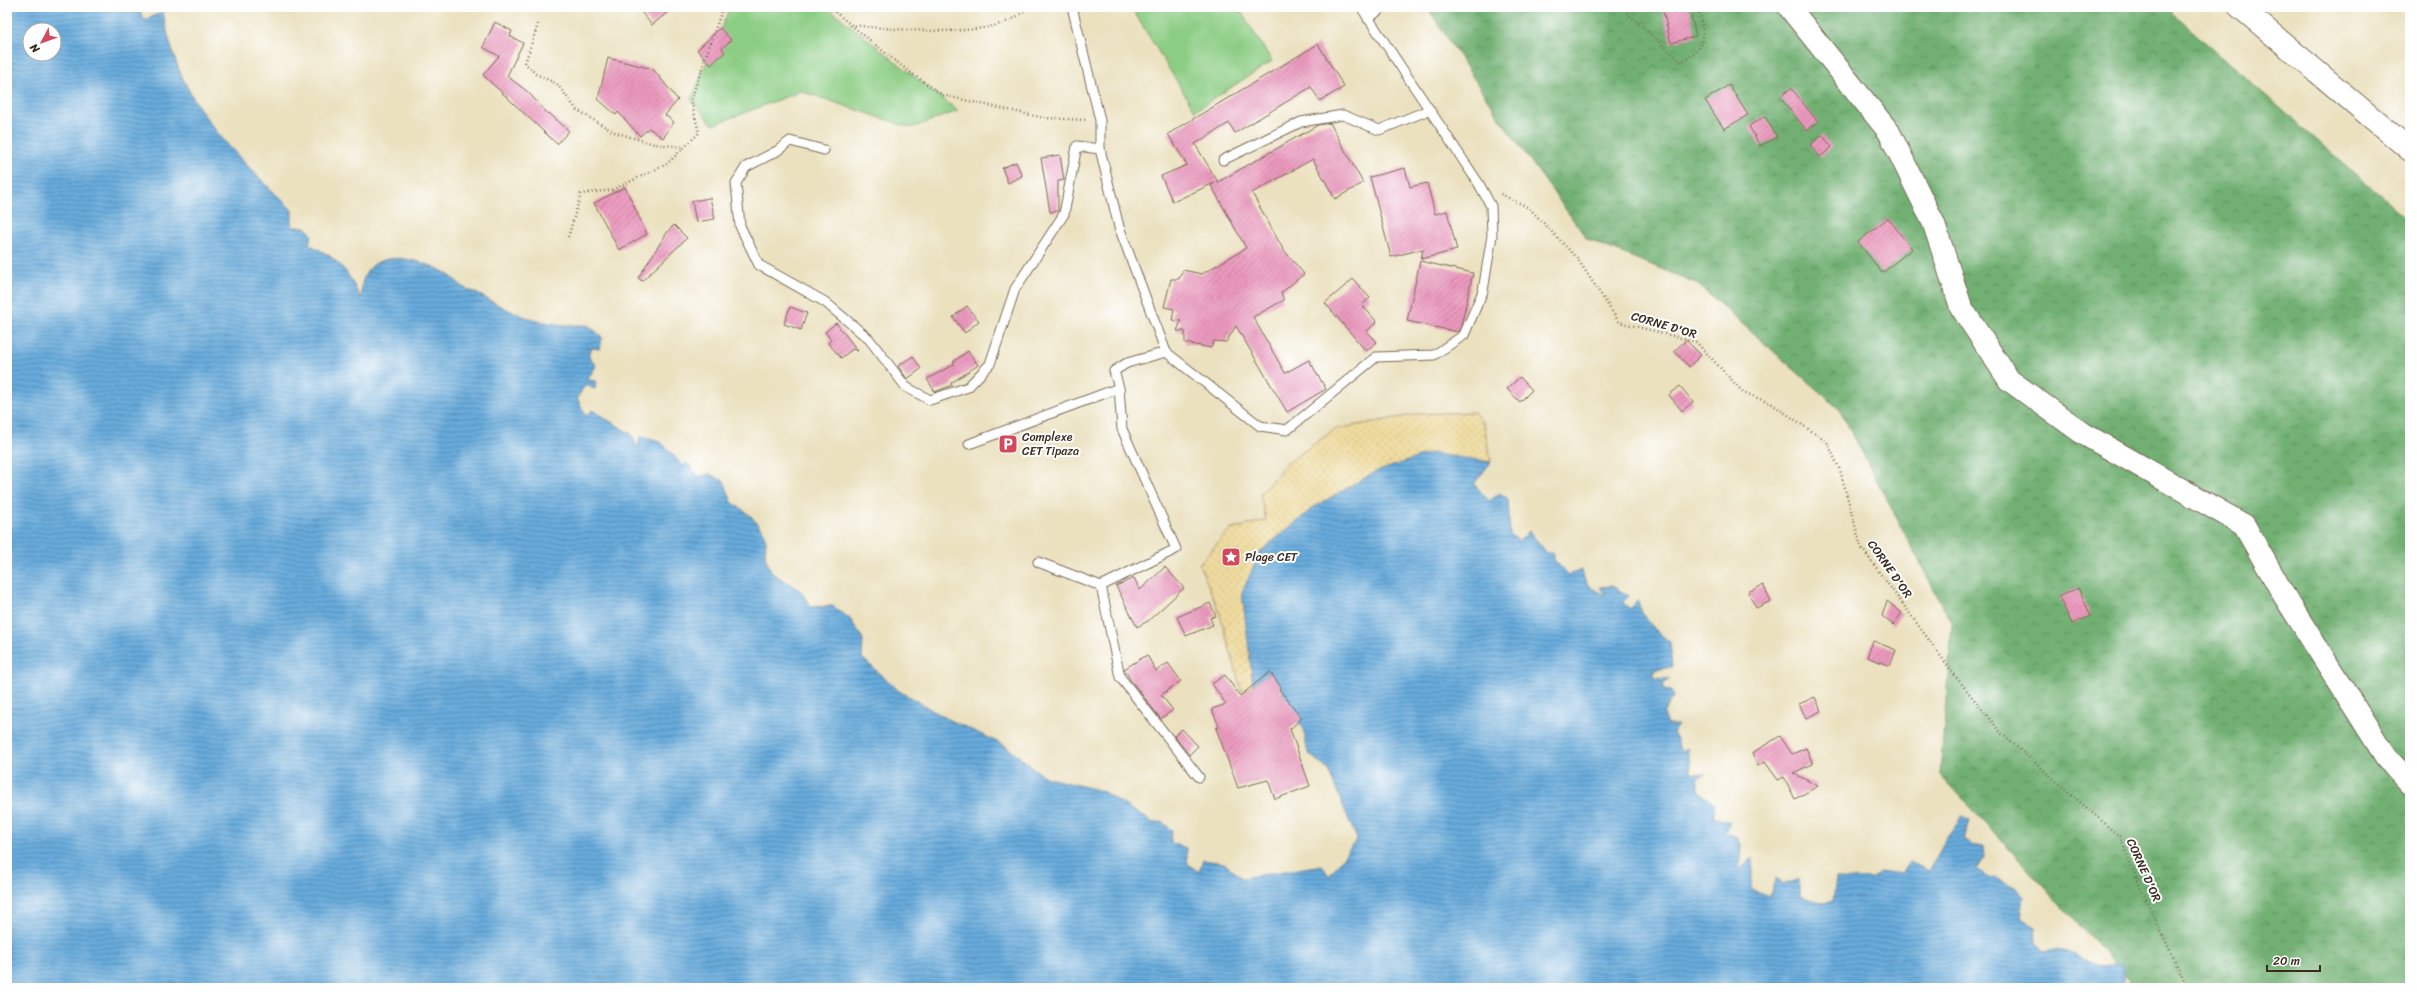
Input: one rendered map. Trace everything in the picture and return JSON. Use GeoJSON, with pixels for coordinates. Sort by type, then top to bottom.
{"type":"FeatureCollection","features":[{"type":"Feature","properties":{"kind":"street"},"geometry":{"type":"LineString","coordinates":[[1789,7],[1889,132],[1934,224],[1961,307],[2009,380],[2084,434],[2244,525],[2285,596],[2386,757],[2410,783]]}},
{"type":"Feature","properties":{"kind":"street"},"geometry":{"type":"LineString","coordinates":[[2240,7],[2410,150]]}},
{"type":"Feature","properties":{"kind":"lane"},"geometry":{"type":"LineString","coordinates":[[1072,7],[1100,120],[1100,149],[1119,227],[1166,352],[1260,426],[1287,430],[1376,357],[1434,355],[1464,335],[1483,291],[1492,235],[1491,206],[1479,184],[1360,7]]}},
{"type":"Feature","properties":{"kind":"lane"},"geometry":{"type":"LineString","coordinates":[[1368,19],[1383,7]]}},
{"type":"Feature","properties":{"kind":"lane"},"geometry":{"type":"LineString","coordinates":[[1223,160],[1301,122],[1343,115],[1379,130],[1429,110]]}},
{"type":"Feature","properties":{"kind":"lane"},"geometry":{"type":"LineString","coordinates":[[824,150],[790,141],[777,151],[746,167],[736,183],[740,226],[759,265],[825,302],[869,339],[906,386],[930,400],[968,387],[990,364],[1015,289],[1064,214],[1077,146],[1100,149]]}},
{"type":"Feature","properties":{"kind":"lane"},"geometry":{"type":"LineString","coordinates":[[1038,562],[1101,586],[1176,549],[1122,429],[1120,388],[1114,371],[1127,364],[1166,352]]}},
{"type":"Feature","properties":{"kind":"lane"},"geometry":{"type":"LineString","coordinates":[[969,444],[1120,388]]}},
{"type":"Feature","properties":{"kind":"lane"},"geometry":{"type":"LineString","coordinates":[[1101,586],[1120,677],[1199,777]]}},
{"type":"Feature","properties":{"kind":"path"},"geometry":{"type":"LineString","coordinates":[[568,237],[581,194],[612,190],[667,164],[699,133],[691,100],[722,7]]}},
{"type":"Feature","properties":{"kind":"path"},"geometry":{"type":"LineString","coordinates":[[829,7],[899,64],[942,95],[1044,118],[1100,120]]}},
{"type":"Feature","properties":{"kind":"path"},"geometry":{"type":"LineString","coordinates":[[851,25],[909,30],[976,29],[1009,21],[1031,7]]}},
{"type":"Feature","properties":{"kind":"path"},"geometry":{"type":"LineString","coordinates":[[1621,7],[1681,62],[1697,53],[1705,36],[1698,7]]}},
{"type":"Feature","properties":{"kind":"path"},"geometry":{"type":"LineString","coordinates":[[538,24],[525,63],[536,74],[557,84],[577,110],[614,132],[654,144],[685,147]]}},
{"type":"Feature","properties":{"kind":"path","name":"CORNE D'OR"},"geometry":{"type":"LineString","coordinates":[[1479,184],[1529,208],[1577,258],[1619,322],[1696,342],[1743,392],[1772,404],[1827,442],[1840,470],[1861,547],[1956,677],[2002,734],[2120,837],[2140,887],[2188,988]]}},
{"type":"Feature","properties":{"kind":"green space"},"geometry":{"type":"Polygon","coordinates":[[[730,7],[827,7],[958,111],[911,128],[801,91],[713,125],[691,100],[730,7]]]}},
{"type":"Feature","properties":{"kind":"green space"},"geometry":{"type":"Polygon","coordinates":[[[1131,7],[1238,7],[1272,61],[1195,111],[1131,7]]]}},
{"type":"Feature","properties":{"kind":"green space"},"geometry":{"type":"Polygon","coordinates":[[[1427,7],[2165,7],[2410,222],[2410,988],[2135,988],[2131,981],[1940,774],[1952,624],[1840,410],[1696,283],[1587,239],[1503,123],[1427,7]]]}},
{"type":"Feature","properties":{"kind":"sand"},"geometry":{"type":"Polygon","coordinates":[[[1474,412],[1484,424],[1491,462],[1464,459],[1251,667],[1253,685],[1242,692],[1219,611],[1199,564],[1229,530],[1266,520],[1260,494],[1286,464],[1335,429],[1418,414],[1474,412]]]}},
{"type":"Feature","properties":{"kind":"water"},"geometry":{"type":"Polygon","coordinates":[[[7,7],[138,7],[144,20],[163,12],[175,60],[197,105],[235,153],[292,210],[292,227],[306,227],[312,235],[309,244],[328,255],[341,266],[351,280],[361,299],[362,284],[367,272],[375,264],[385,260],[397,258],[434,267],[452,277],[469,291],[528,318],[555,324],[588,325],[602,337],[600,349],[592,348],[588,355],[596,366],[587,380],[596,381],[595,389],[585,385],[577,398],[586,416],[592,410],[631,434],[638,449],[640,437],[654,439],[660,442],[682,466],[687,463],[699,477],[709,474],[724,481],[732,502],[751,516],[762,530],[766,540],[765,557],[772,573],[800,590],[811,607],[833,606],[850,619],[863,639],[862,658],[899,691],[946,718],[1004,745],[1045,777],[1102,791],[1153,823],[1163,822],[1172,831],[1171,843],[1186,848],[1188,864],[1199,872],[1203,860],[1224,863],[1242,878],[1322,865],[1329,876],[1357,839],[1328,770],[1308,753],[1303,727],[1284,705],[1283,691],[1268,674],[1253,685],[1242,592],[1261,551],[1314,507],[1373,473],[1430,453],[1491,462],[1474,484],[1489,501],[1500,493],[1508,499],[1510,534],[1519,541],[1529,531],[1547,553],[1554,553],[1554,560],[1569,575],[1582,569],[1584,579],[1589,586],[1605,595],[1600,587],[1612,586],[1629,596],[1623,602],[1630,609],[1637,600],[1650,623],[1670,642],[1672,667],[1654,670],[1654,678],[1670,679],[1663,683],[1665,691],[1671,690],[1673,697],[1663,714],[1667,725],[1678,725],[1673,732],[1681,752],[1687,748],[1691,772],[1705,774],[1697,778],[1700,792],[1715,804],[1713,817],[1730,822],[1724,833],[1735,836],[1741,845],[1739,870],[1753,858],[1751,889],[1770,896],[1776,877],[1783,885],[1799,879],[1799,896],[1821,902],[1833,901],[1836,878],[1871,879],[1880,871],[1902,874],[1910,862],[1929,871],[1948,836],[1962,817],[1970,821],[1964,840],[1974,846],[1983,846],[1984,858],[1977,870],[1989,879],[1996,878],[2017,888],[2024,898],[2021,919],[2035,927],[2036,942],[2043,952],[2060,950],[2066,951],[2096,965],[2119,966],[2124,968],[2124,983],[2131,981],[2136,988],[7,988],[7,7]]]}},
{"type":"Feature","properties":{"kind":"building"},"geometry":{"type":"Polygon","coordinates":[[[637,7],[674,7],[652,25],[637,7]]]}},
{"type":"Feature","properties":{"kind":"building"},"geometry":{"type":"Polygon","coordinates":[[[1662,7],[1689,7],[1696,36],[1671,43],[1662,7]]]}},
{"type":"Feature","properties":{"kind":"building"},"geometry":{"type":"Polygon","coordinates":[[[495,22],[512,31],[510,36],[523,43],[507,76],[528,92],[548,114],[549,113],[569,131],[557,144],[483,75],[499,56],[483,47],[495,22]]]}},
{"type":"Feature","properties":{"kind":"building"},"geometry":{"type":"Polygon","coordinates":[[[720,28],[731,40],[722,49],[725,52],[711,65],[697,50],[720,28]]]}},
{"type":"Feature","properties":{"kind":"building"},"geometry":{"type":"Polygon","coordinates":[[[1318,44],[1344,87],[1320,101],[1311,87],[1235,133],[1229,123],[1195,144],[1218,182],[1318,125],[1330,123],[1363,183],[1335,199],[1313,159],[1252,193],[1283,249],[1304,274],[1281,293],[1284,300],[1253,317],[1285,373],[1309,360],[1326,389],[1287,412],[1236,326],[1226,342],[1214,341],[1211,348],[1185,343],[1185,331],[1177,331],[1181,321],[1172,320],[1174,309],[1164,307],[1171,279],[1179,279],[1183,270],[1202,274],[1246,248],[1211,185],[1216,182],[1173,202],[1161,176],[1187,165],[1168,134],[1318,44]]]}},
{"type":"Feature","properties":{"kind":"building"},"geometry":{"type":"Polygon","coordinates":[[[608,58],[653,69],[678,100],[665,115],[674,122],[663,138],[649,128],[640,136],[618,112],[616,115],[598,99],[608,58]]]}},
{"type":"Feature","properties":{"kind":"building"},"geometry":{"type":"Polygon","coordinates":[[[1729,85],[1748,115],[1724,129],[1705,100],[1729,85]]]}},
{"type":"Feature","properties":{"kind":"building"},"geometry":{"type":"Polygon","coordinates":[[[1791,88],[1818,122],[1807,131],[1780,97],[1791,88]]]}},
{"type":"Feature","properties":{"kind":"building"},"geometry":{"type":"Polygon","coordinates":[[[1765,116],[1777,137],[1760,146],[1749,126],[1765,116]]]}},
{"type":"Feature","properties":{"kind":"building"},"geometry":{"type":"Polygon","coordinates":[[[1822,135],[1832,147],[1820,157],[1810,145],[1822,135]]]}},
{"type":"Feature","properties":{"kind":"building"},"geometry":{"type":"Polygon","coordinates":[[[1060,155],[1064,180],[1058,181],[1058,211],[1050,212],[1041,158],[1060,155]]]}},
{"type":"Feature","properties":{"kind":"building"},"geometry":{"type":"Polygon","coordinates":[[[1016,162],[1022,176],[1008,183],[1002,168],[1016,162]]]}},
{"type":"Feature","properties":{"kind":"building"},"geometry":{"type":"Polygon","coordinates":[[[1405,168],[1410,187],[1427,183],[1435,214],[1447,211],[1457,250],[1421,259],[1423,249],[1391,257],[1370,177],[1405,168]]]}},
{"type":"Feature","properties":{"kind":"building"},"geometry":{"type":"Polygon","coordinates":[[[625,187],[647,234],[619,250],[594,203],[625,187]]]}},
{"type":"Feature","properties":{"kind":"building"},"geometry":{"type":"Polygon","coordinates":[[[710,198],[715,219],[696,222],[692,201],[710,198]]]}},
{"type":"Feature","properties":{"kind":"building"},"geometry":{"type":"Polygon","coordinates":[[[1888,218],[1912,249],[1882,273],[1858,242],[1888,218]]]}},
{"type":"Feature","properties":{"kind":"building"},"geometry":{"type":"Polygon","coordinates":[[[674,225],[687,238],[642,281],[638,278],[668,231],[674,225]]]}},
{"type":"Feature","properties":{"kind":"building"},"geometry":{"type":"Polygon","coordinates":[[[1420,261],[1473,273],[1461,326],[1458,332],[1407,321],[1420,261]]]}},
{"type":"Feature","properties":{"kind":"building"},"geometry":{"type":"Polygon","coordinates":[[[1353,279],[1370,298],[1362,305],[1377,322],[1367,331],[1377,342],[1366,351],[1325,303],[1353,279]]]}},
{"type":"Feature","properties":{"kind":"building"},"geometry":{"type":"Polygon","coordinates":[[[967,306],[979,321],[965,333],[953,317],[967,306]]]}},
{"type":"Feature","properties":{"kind":"building"},"geometry":{"type":"Polygon","coordinates":[[[790,307],[807,313],[801,330],[784,324],[790,307]]]}},
{"type":"Feature","properties":{"kind":"building"},"geometry":{"type":"Polygon","coordinates":[[[836,323],[858,351],[853,349],[841,358],[828,343],[831,340],[825,332],[836,323]]]}},
{"type":"Feature","properties":{"kind":"building"},"geometry":{"type":"Polygon","coordinates":[[[1686,340],[1701,355],[1689,367],[1674,351],[1686,340]]]}},
{"type":"Feature","properties":{"kind":"building"},"geometry":{"type":"Polygon","coordinates":[[[968,351],[978,365],[951,383],[952,385],[935,392],[927,379],[955,364],[953,362],[968,351]]]}},
{"type":"Feature","properties":{"kind":"building"},"geometry":{"type":"Polygon","coordinates":[[[913,356],[921,369],[907,379],[898,366],[913,356]]]}},
{"type":"Feature","properties":{"kind":"building"},"geometry":{"type":"Polygon","coordinates":[[[1520,377],[1532,390],[1520,402],[1507,389],[1520,377]]]}},
{"type":"Feature","properties":{"kind":"building"},"geometry":{"type":"Polygon","coordinates":[[[1680,386],[1693,402],[1682,411],[1669,395],[1680,386]]]}},
{"type":"Feature","properties":{"kind":"building"},"geometry":{"type":"Polygon","coordinates":[[[1165,567],[1184,588],[1148,621],[1137,627],[1116,586],[1134,578],[1140,590],[1165,567]]]}},
{"type":"Feature","properties":{"kind":"building"},"geometry":{"type":"Polygon","coordinates":[[[1763,585],[1771,601],[1756,608],[1748,592],[1763,585]]]}},
{"type":"Feature","properties":{"kind":"building"},"geometry":{"type":"Polygon","coordinates":[[[2078,588],[2091,616],[2072,624],[2059,597],[2078,588]]]}},
{"type":"Feature","properties":{"kind":"building"},"geometry":{"type":"Polygon","coordinates":[[[1887,601],[1902,613],[1893,625],[1882,616],[1887,601]]]}},
{"type":"Feature","properties":{"kind":"building"},"geometry":{"type":"Polygon","coordinates":[[[1210,603],[1216,616],[1210,618],[1213,625],[1186,636],[1177,617],[1210,603]]]}},
{"type":"Feature","properties":{"kind":"building"},"geometry":{"type":"Polygon","coordinates":[[[1873,641],[1896,650],[1890,666],[1867,657],[1873,641]]]}},
{"type":"Feature","properties":{"kind":"building"},"geometry":{"type":"Polygon","coordinates":[[[1147,655],[1156,671],[1168,663],[1181,681],[1161,695],[1173,710],[1161,719],[1132,682],[1124,669],[1147,655]]]}},
{"type":"Feature","properties":{"kind":"building"},"geometry":{"type":"Polygon","coordinates":[[[1270,672],[1281,687],[1279,689],[1302,718],[1290,729],[1310,786],[1275,799],[1268,780],[1238,788],[1216,728],[1219,727],[1212,709],[1226,704],[1212,684],[1225,675],[1240,696],[1270,672]]]}},
{"type":"Feature","properties":{"kind":"building"},"geometry":{"type":"Polygon","coordinates":[[[1815,697],[1821,711],[1806,718],[1799,704],[1815,697]]]}},
{"type":"Feature","properties":{"kind":"building"},"geometry":{"type":"Polygon","coordinates":[[[1182,729],[1198,746],[1189,755],[1174,736],[1182,729]]]}},
{"type":"Feature","properties":{"kind":"building"},"geometry":{"type":"Polygon","coordinates":[[[1780,736],[1792,754],[1806,748],[1813,764],[1793,773],[1818,786],[1795,799],[1784,777],[1778,780],[1765,762],[1758,766],[1752,753],[1780,736]]]}},
{"type":"Feature","properties":{"kind":"place","name":"Complexe CET Tipaza"},"geometry":{"type":"Point","coordinates":[1008,444]}},
{"type":"Feature","properties":{"kind":"place","name":"Plage CET"},"geometry":{"type":"Point","coordinates":[1231,557]}}]}
